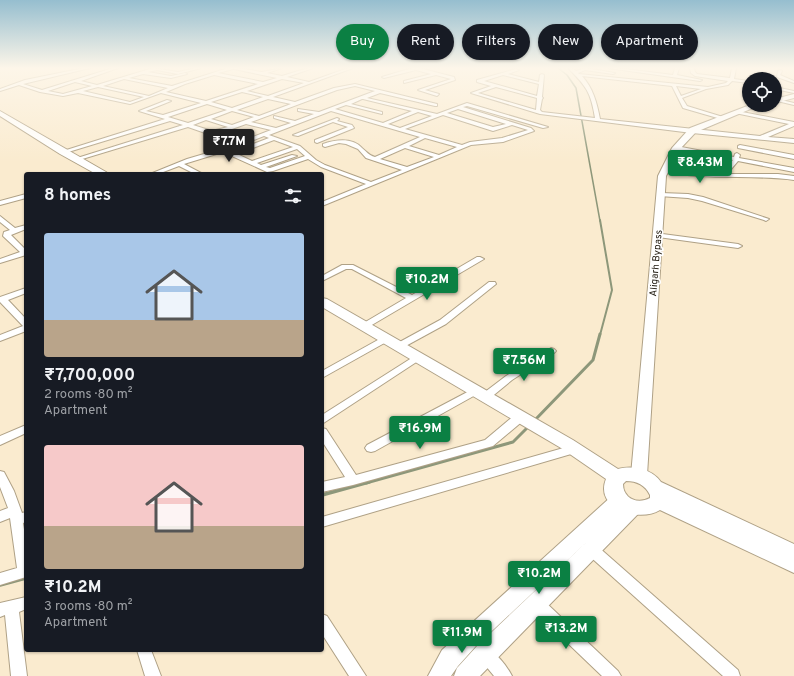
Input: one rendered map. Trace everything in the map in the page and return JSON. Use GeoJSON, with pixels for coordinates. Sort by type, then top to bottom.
{"type":"FeatureCollection","features":[{"type":"Feature","properties":{"kind":"main road","name":"Aligarh Bypass"},"geometry":{"type":"LineString","coordinates":[[639,475],[662,176],[676,148],[692,130],[742,110]]}},
{"type":"Feature","properties":{"kind":"main road"},"geometry":{"type":"LineString","coordinates":[[0,113],[99,172]]}},
{"type":"Feature","properties":{"kind":"main road"},"geometry":{"type":"LineString","coordinates":[[324,303],[570,447],[617,477]]}},
{"type":"Feature","properties":{"kind":"main road"},"geometry":{"type":"LineString","coordinates":[[627,474],[639,475],[652,482],[657,494],[654,506],[649,508],[626,504],[613,490],[614,480],[617,477],[627,474]]}},
{"type":"Feature","properties":{"kind":"main road"},"geometry":{"type":"LineString","coordinates":[[657,494],[794,554]]}},
{"type":"Feature","properties":{"kind":"main road"},"geometry":{"type":"LineString","coordinates":[[657,494],[794,564]]}},
{"type":"Feature","properties":{"kind":"main road"},"geometry":{"type":"LineString","coordinates":[[465,676],[485,654],[591,549],[626,504]]}},
{"type":"Feature","properties":{"kind":"main road"},"geometry":{"type":"LineString","coordinates":[[439,676],[450,658],[464,644],[626,504]]}},
{"type":"Feature","properties":{"kind":"street"},"geometry":{"type":"LineString","coordinates":[[114,100],[130,103],[141,100]]}},
{"type":"Feature","properties":{"kind":"street"},"geometry":{"type":"LineString","coordinates":[[193,100],[259,117]]}},
{"type":"Feature","properties":{"kind":"street"},"geometry":{"type":"LineString","coordinates":[[163,117],[218,100]]}},
{"type":"Feature","properties":{"kind":"street"},"geometry":{"type":"LineString","coordinates":[[77,159],[188,125],[263,100]]}},
{"type":"Feature","properties":{"kind":"street"},"geometry":{"type":"LineString","coordinates":[[279,100],[296,104]]}},
{"type":"Feature","properties":{"kind":"street"},"geometry":{"type":"LineString","coordinates":[[168,101],[141,111],[213,133],[309,100]]}},
{"type":"Feature","properties":{"kind":"street"},"geometry":{"type":"LineString","coordinates":[[158,172],[265,135],[359,100]]}},
{"type":"Feature","properties":{"kind":"street"},"geometry":{"type":"LineString","coordinates":[[369,100],[436,115]]}},
{"type":"Feature","properties":{"kind":"street"},"geometry":{"type":"LineString","coordinates":[[414,100],[435,105]]}},
{"type":"Feature","properties":{"kind":"street"},"geometry":{"type":"LineString","coordinates":[[495,100],[540,113],[746,136],[793,139]]}},
{"type":"Feature","properties":{"kind":"street"},"geometry":{"type":"LineString","coordinates":[[540,100],[538,110],[540,113]]}},
{"type":"Feature","properties":{"kind":"street"},"geometry":{"type":"LineString","coordinates":[[592,100],[596,119]]}},
{"type":"Feature","properties":{"kind":"street"},"geometry":{"type":"LineString","coordinates":[[681,100],[682,104],[685,107],[721,118]]}},
{"type":"Feature","properties":{"kind":"street"},"geometry":{"type":"LineString","coordinates":[[782,100],[794,104]]}},
{"type":"Feature","properties":{"kind":"street"},"geometry":{"type":"LineString","coordinates":[[347,104],[380,113]]}},
{"type":"Feature","properties":{"kind":"street"},"geometry":{"type":"LineString","coordinates":[[399,130],[464,105],[473,105],[545,127]]}},
{"type":"Feature","properties":{"kind":"street"},"geometry":{"type":"LineString","coordinates":[[364,120],[396,106]]}},
{"type":"Feature","properties":{"kind":"street"},"geometry":{"type":"LineString","coordinates":[[324,203],[475,142],[503,140],[531,131],[529,129],[457,107]]}},
{"type":"Feature","properties":{"kind":"street"},"geometry":{"type":"LineString","coordinates":[[300,110],[320,114]]}},
{"type":"Feature","properties":{"kind":"street"},"geometry":{"type":"LineString","coordinates":[[332,110],[461,147]]}},
{"type":"Feature","properties":{"kind":"street"},"geometry":{"type":"LineString","coordinates":[[382,125],[417,111]]}},
{"type":"Feature","properties":{"kind":"street"},"geometry":{"type":"LineString","coordinates":[[737,112],[794,124],[761,137]]}},
{"type":"Feature","properties":{"kind":"street"},"geometry":{"type":"LineString","coordinates":[[442,113],[493,129],[511,124]]}},
{"type":"Feature","properties":{"kind":"street"},"geometry":{"type":"LineString","coordinates":[[296,135],[348,115]]}},
{"type":"Feature","properties":{"kind":"street"},"geometry":{"type":"LineString","coordinates":[[276,117],[297,123]]}},
{"type":"Feature","properties":{"kind":"street"},"geometry":{"type":"LineString","coordinates":[[63,152],[170,119]]}},
{"type":"Feature","properties":{"kind":"street"},"geometry":{"type":"LineString","coordinates":[[206,119],[233,127]]}},
{"type":"Feature","properties":{"kind":"street"},"geometry":{"type":"LineString","coordinates":[[316,141],[352,128],[333,121]]}},
{"type":"Feature","properties":{"kind":"street"},"geometry":{"type":"LineString","coordinates":[[245,122],[276,130]]}},
{"type":"Feature","properties":{"kind":"street"},"geometry":{"type":"LineString","coordinates":[[774,132],[793,139]]}},
{"type":"Feature","properties":{"kind":"street"},"geometry":{"type":"LineString","coordinates":[[265,135],[298,147],[309,157],[323,166],[371,184]]}},
{"type":"Feature","properties":{"kind":"street"},"geometry":{"type":"LineString","coordinates":[[721,176],[736,160],[740,147],[746,136]]}},
{"type":"Feature","properties":{"kind":"street"},"geometry":{"type":"LineString","coordinates":[[374,158],[424,137]]}},
{"type":"Feature","properties":{"kind":"street"},"geometry":{"type":"LineString","coordinates":[[232,154],[275,138]]}},
{"type":"Feature","properties":{"kind":"street"},"geometry":{"type":"LineString","coordinates":[[325,145],[338,141],[345,141],[360,148],[365,156],[406,170]]}},
{"type":"Feature","properties":{"kind":"street"},"geometry":{"type":"LineString","coordinates":[[405,146],[438,156]]}},
{"type":"Feature","properties":{"kind":"street"},"geometry":{"type":"LineString","coordinates":[[252,163],[298,147]]}},
{"type":"Feature","properties":{"kind":"street"},"geometry":{"type":"LineString","coordinates":[[740,147],[794,157]]}},
{"type":"Feature","properties":{"kind":"street"},"geometry":{"type":"LineString","coordinates":[[676,148],[736,160],[793,168]]}},
{"type":"Feature","properties":{"kind":"street"},"geometry":{"type":"LineString","coordinates":[[223,150],[267,170],[275,170],[309,157]]}},
{"type":"Feature","properties":{"kind":"street"},"geometry":{"type":"LineString","coordinates":[[262,167],[294,156]]}},
{"type":"Feature","properties":{"kind":"street"},"geometry":{"type":"LineString","coordinates":[[179,164],[196,172]]}},
{"type":"Feature","properties":{"kind":"street"},"geometry":{"type":"LineString","coordinates":[[665,170],[721,176],[778,176],[794,178]]}},
{"type":"Feature","properties":{"kind":"street"},"geometry":{"type":"LineString","coordinates":[[661,195],[688,196],[703,199],[766,219]]}},
{"type":"Feature","properties":{"kind":"street"},"geometry":{"type":"LineString","coordinates":[[0,203],[24,197]]}},
{"type":"Feature","properties":{"kind":"street"},"geometry":{"type":"LineString","coordinates":[[0,218],[12,229],[16,230]]}},
{"type":"Feature","properties":{"kind":"street"},"geometry":{"type":"LineString","coordinates":[[24,228],[7,234],[7,236],[24,251]]}},
{"type":"Feature","properties":{"kind":"street"},"geometry":{"type":"LineString","coordinates":[[658,235],[738,246]]}},
{"type":"Feature","properties":{"kind":"street"},"geometry":{"type":"LineString","coordinates":[[0,261],[24,254]]}},
{"type":"Feature","properties":{"kind":"street"},"geometry":{"type":"LineString","coordinates":[[365,326],[480,259]]}},
{"type":"Feature","properties":{"kind":"street"},"geometry":{"type":"LineString","coordinates":[[324,278],[345,267],[353,267],[412,298]]}},
{"type":"Feature","properties":{"kind":"street"},"geometry":{"type":"LineString","coordinates":[[399,346],[443,322],[492,284]]}},
{"type":"Feature","properties":{"kind":"street"},"geometry":{"type":"LineString","coordinates":[[24,291],[1,300],[24,322]]}},
{"type":"Feature","properties":{"kind":"street"},"geometry":{"type":"LineString","coordinates":[[0,338],[24,329]]}},
{"type":"Feature","properties":{"kind":"street"},"geometry":{"type":"LineString","coordinates":[[324,374],[385,339]]}},
{"type":"Feature","properties":{"kind":"street"},"geometry":{"type":"LineString","coordinates":[[371,448],[480,394],[509,378],[551,351]]}},
{"type":"Feature","properties":{"kind":"street"},"geometry":{"type":"LineString","coordinates":[[324,419],[418,357]]}},
{"type":"Feature","properties":{"kind":"street"},"geometry":{"type":"LineString","coordinates":[[324,487],[489,443],[524,420]]}},
{"type":"Feature","properties":{"kind":"street"},"geometry":{"type":"LineString","coordinates":[[0,441],[24,430]]}},
{"type":"Feature","properties":{"kind":"street"},"geometry":{"type":"LineString","coordinates":[[324,435],[353,480]]}},
{"type":"Feature","properties":{"kind":"street"},"geometry":{"type":"LineString","coordinates":[[324,521],[570,447]]}},
{"type":"Feature","properties":{"kind":"street"},"geometry":{"type":"LineString","coordinates":[[0,475],[19,516],[24,562]]}},
{"type":"Feature","properties":{"kind":"street"},"geometry":{"type":"LineString","coordinates":[[0,517],[19,516]]}},
{"type":"Feature","properties":{"kind":"street"},"geometry":{"type":"LineString","coordinates":[[591,549],[733,675]]}},
{"type":"Feature","properties":{"kind":"street"},"geometry":{"type":"LineString","coordinates":[[0,579],[24,571]]}},
{"type":"Feature","properties":{"kind":"street"},"geometry":{"type":"LineString","coordinates":[[19,676],[5,608],[24,603]]}},
{"type":"Feature","properties":{"kind":"street"},"geometry":{"type":"LineString","coordinates":[[537,604],[613,676]]}},
{"type":"Feature","properties":{"kind":"street"},"geometry":{"type":"LineString","coordinates":[[324,624],[358,676]]}},
{"type":"Feature","properties":{"kind":"street"},"geometry":{"type":"LineString","coordinates":[[145,652],[153,676]]}},
{"type":"Feature","properties":{"kind":"street"},"geometry":{"type":"LineString","coordinates":[[485,654],[504,676]]}},
{"type":"Feature","properties":{"kind":"waterway"},"geometry":{"type":"LineString","coordinates":[[578,100],[600,221]]}},
{"type":"Feature","properties":{"kind":"waterway"},"geometry":{"type":"LineString","coordinates":[[600,220],[612,290],[600,335]]}},
{"type":"Feature","properties":{"kind":"waterway"},"geometry":{"type":"LineString","coordinates":[[534,421],[593,360],[600,334]]}},
{"type":"Feature","properties":{"kind":"waterway"},"geometry":{"type":"LineString","coordinates":[[366,483],[513,442],[529,426]]}},
{"type":"Feature","properties":{"kind":"waterway"},"geometry":{"type":"LineString","coordinates":[[324,494],[369,482]]}},
{"type":"Feature","properties":{"kind":"waterway"},"geometry":{"type":"LineString","coordinates":[[0,585],[24,579]]}}]}
